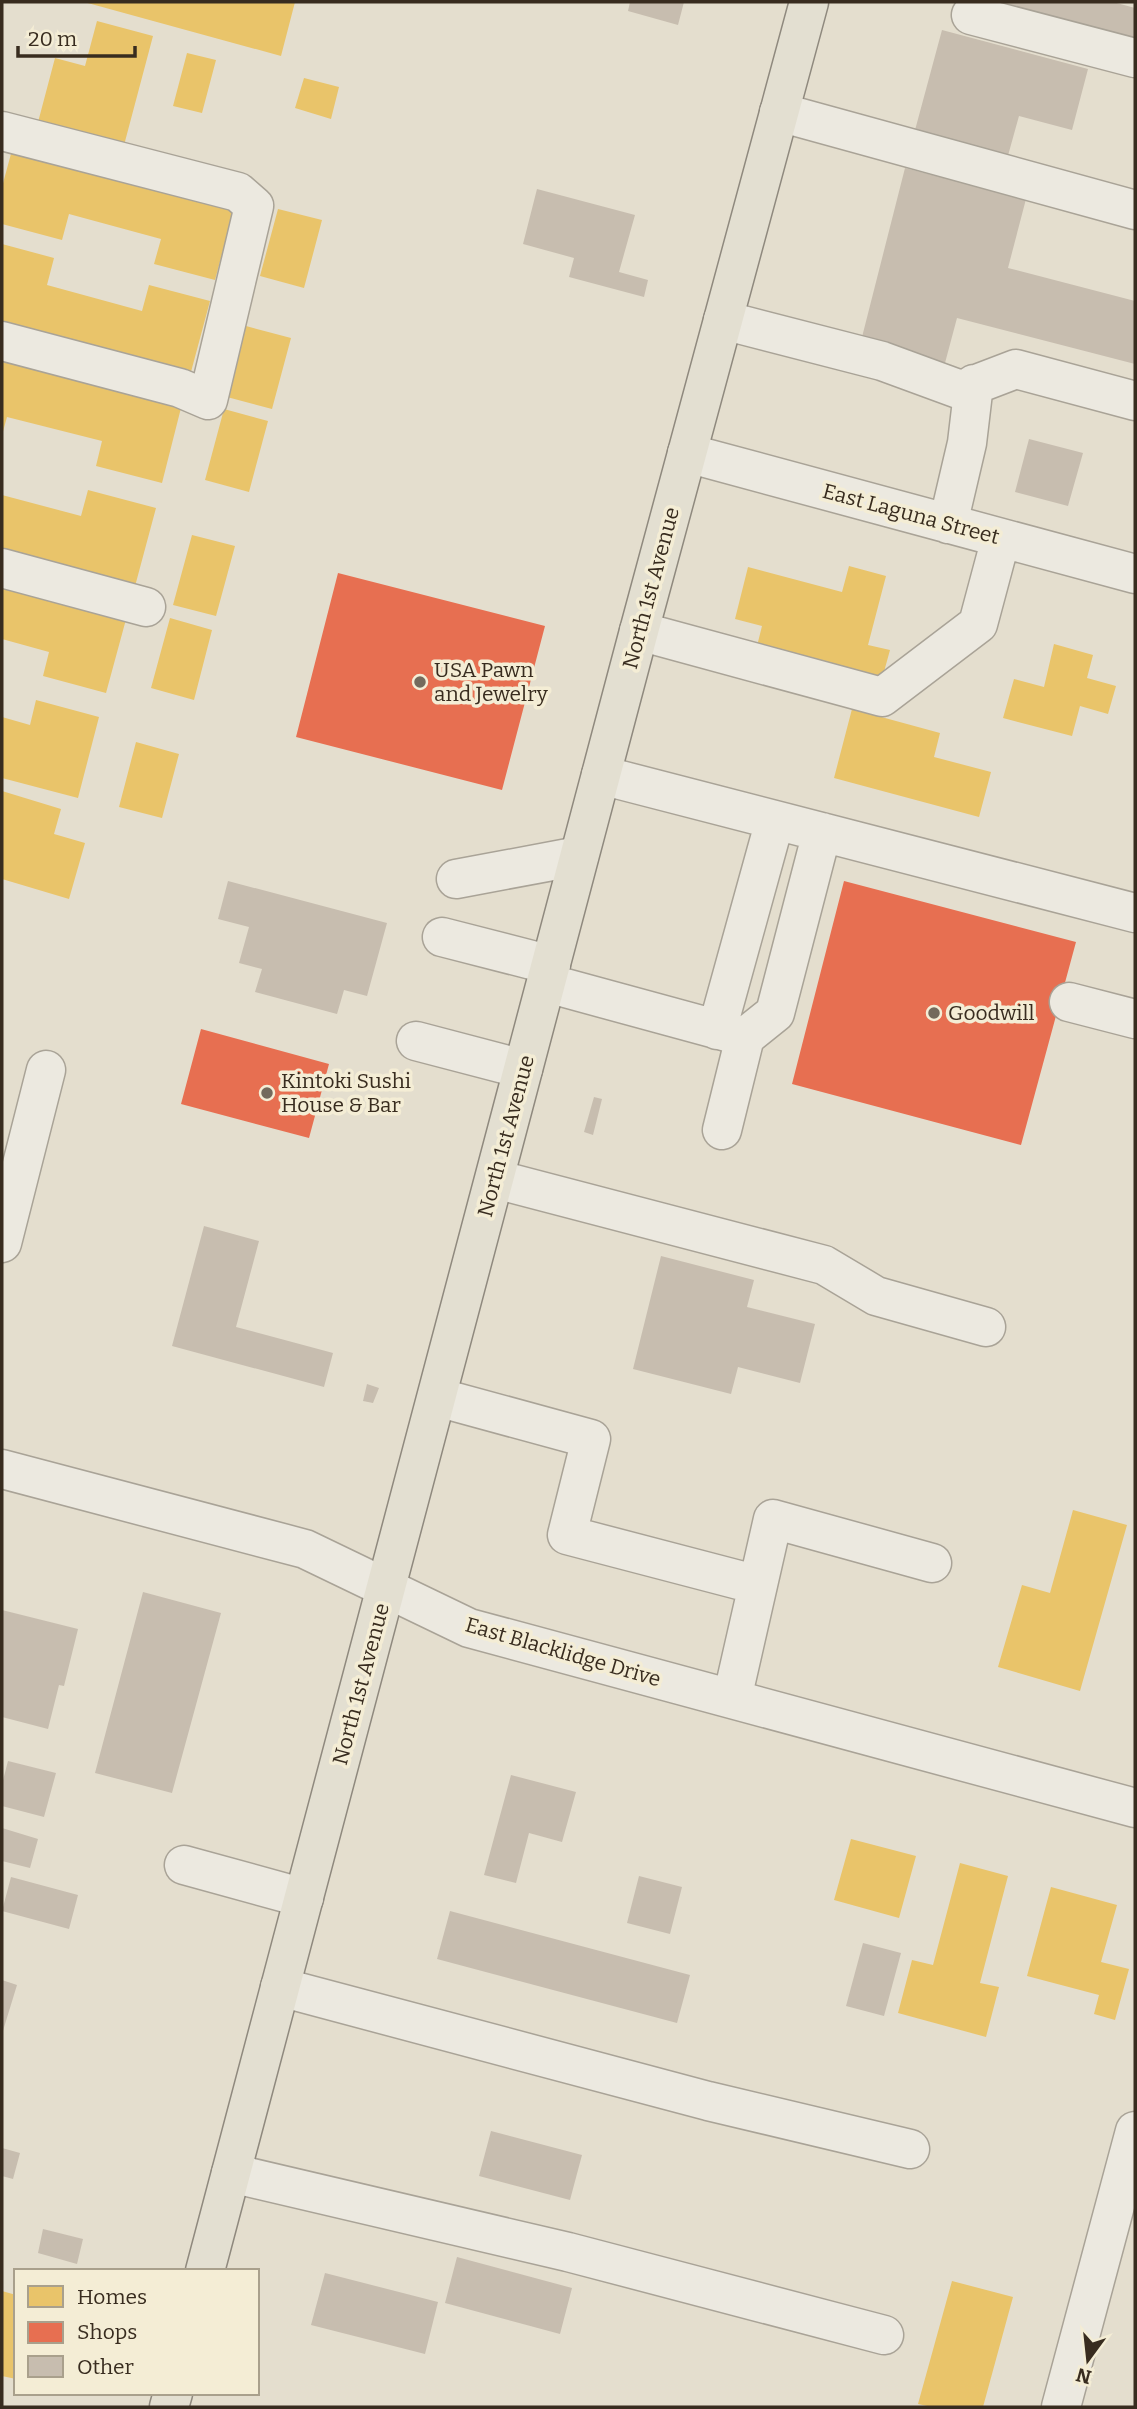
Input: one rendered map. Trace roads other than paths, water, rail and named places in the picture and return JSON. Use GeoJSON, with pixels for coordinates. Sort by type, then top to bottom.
{"type":"FeatureCollection","features":[{"type":"Feature","properties":{"kind":"main road","name":"North 1st Avenue"},"geometry":{"type":"LineString","coordinates":[[206,2269],[579,856],[809,2]]}},
{"type":"Feature","properties":{"kind":"street"},"geometry":{"type":"LineString","coordinates":[[971,15],[1135,58]]}},
{"type":"Feature","properties":{"kind":"street"},"geometry":{"type":"LineString","coordinates":[[779,112],[1135,211]]}},
{"type":"Feature","properties":{"kind":"street"},"geometry":{"type":"LineString","coordinates":[[2,131],[238,192],[254,206],[208,400],[180,388],[2,341]]}},
{"type":"Feature","properties":{"kind":"street"},"geometry":{"type":"LineString","coordinates":[[723,320],[882,361],[961,390],[1016,369],[1135,401]]}},
{"type":"Feature","properties":{"kind":"street"},"geometry":{"type":"LineString","coordinates":[[948,524],[967,443],[974,384]]}},
{"type":"Feature","properties":{"kind":"street","name":"East Laguna Street"},"geometry":{"type":"LineString","coordinates":[[687,453],[1135,574]]}},
{"type":"Feature","properties":{"kind":"street"},"geometry":{"type":"LineString","coordinates":[[639,631],[882,697],[978,624],[1001,538]]}},
{"type":"Feature","properties":{"kind":"street"},"geometry":{"type":"LineString","coordinates":[[2,568],[146,607]]}},
{"type":"Feature","properties":{"kind":"street"},"geometry":{"type":"LineString","coordinates":[[601,775],[1135,913]]}},
{"type":"Feature","properties":{"kind":"street"},"geometry":{"type":"LineString","coordinates":[[722,1130],[731,1034],[775,820]]}},
{"type":"Feature","properties":{"kind":"street"},"geometry":{"type":"LineString","coordinates":[[442,936],[731,1034],[775,1013],[822,832]]}},
{"type":"Feature","properties":{"kind":"street"},"geometry":{"type":"LineString","coordinates":[[456,879],[579,856]]}},
{"type":"Feature","properties":{"kind":"street"},"geometry":{"type":"LineString","coordinates":[[1069,1002],[1135,1019]]}},
{"type":"Feature","properties":{"kind":"street"},"geometry":{"type":"LineString","coordinates":[[416,1041],[523,1069]]}},
{"type":"Feature","properties":{"kind":"street"},"geometry":{"type":"LineString","coordinates":[[2,1243],[46,1070]]}},
{"type":"Feature","properties":{"kind":"street"},"geometry":{"type":"LineString","coordinates":[[495,1179],[824,1265],[876,1296],[986,1327]]}},
{"type":"Feature","properties":{"kind":"street"},"geometry":{"type":"LineString","coordinates":[[437,1397],[591,1439],[567,1535],[758,1585]]}},
{"type":"Feature","properties":{"kind":"street","name":"East Blacklidge Drive"},"geometry":{"type":"LineString","coordinates":[[2,1469],[305,1549],[469,1628],[1135,1808]]}},
{"type":"Feature","properties":{"kind":"street"},"geometry":{"type":"LineString","coordinates":[[732,1699],[773,1519],[932,1563]]}},
{"type":"Feature","properties":{"kind":"street"},"geometry":{"type":"LineString","coordinates":[[184,1865],[304,1898]]}},
{"type":"Feature","properties":{"kind":"street"},"geometry":{"type":"LineString","coordinates":[[280,1987],[695,2097],[909,2149]]}},
{"type":"Feature","properties":{"kind":"street"},"geometry":{"type":"LineString","coordinates":[[1060,2407],[1135,2131]]}},
{"type":"Feature","properties":{"kind":"street"},"geometry":{"type":"LineString","coordinates":[[231,2174],[568,2252],[884,2335]]}},
{"type":"Feature","properties":{"kind":"place","name":"USA Pawn and Jewelry"},"geometry":{"type":"Point","coordinates":[420,682]}},
{"type":"Feature","properties":{"kind":"place","name":"Goodwill"},"geometry":{"type":"Point","coordinates":[934,1013]}},
{"type":"Feature","properties":{"kind":"place","name":"Kintoki Sushi House & Bar"},"geometry":{"type":"Point","coordinates":[267,1093]}}]}
